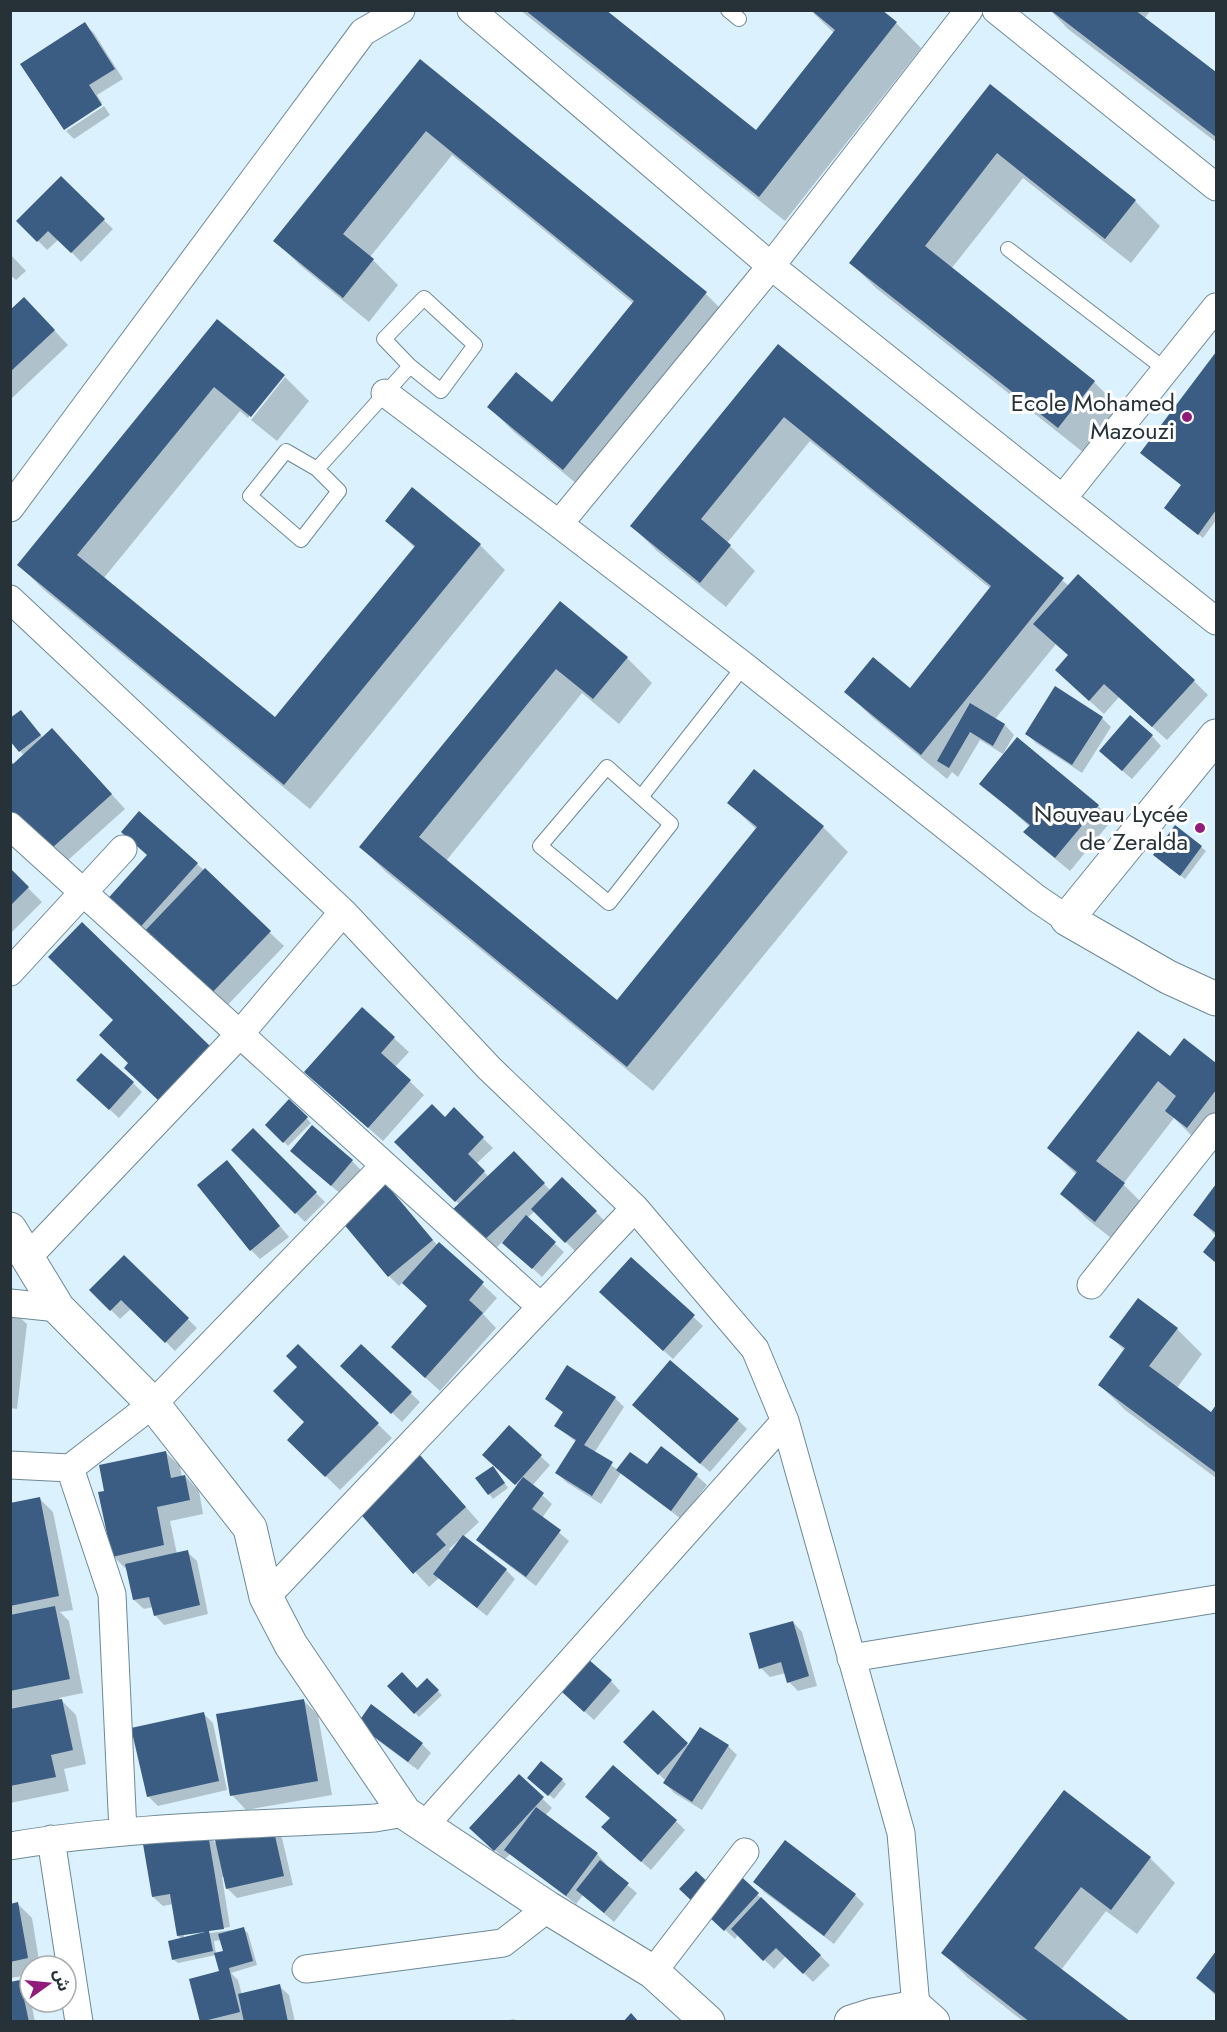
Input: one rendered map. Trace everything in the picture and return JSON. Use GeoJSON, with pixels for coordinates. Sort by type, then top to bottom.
{"type":"FeatureCollection","features":[{"type":"Feature","properties":{"kind":"street"},"geometry":{"type":"LineString","coordinates":[[10,508],[363,32],[400,10]]}},
{"type":"Feature","properties":{"kind":"street"},"geometry":{"type":"LineString","coordinates":[[471,10],[771,266],[1216,621]]}},
{"type":"Feature","properties":{"kind":"street"},"geometry":{"type":"LineString","coordinates":[[559,524],[771,266],[969,10]]}},
{"type":"Feature","properties":{"kind":"street"},"geometry":{"type":"LineString","coordinates":[[996,10],[1216,187]]}},
{"type":"Feature","properties":{"kind":"street"},"geometry":{"type":"LineString","coordinates":[[1063,498],[1216,307]]}},
{"type":"Feature","properties":{"kind":"street"},"geometry":{"type":"LineString","coordinates":[[385,393],[744,666],[1036,898],[1067,919],[1168,977],[1216,999]]}},
{"type":"Feature","properties":{"kind":"street"},"geometry":{"type":"LineString","coordinates":[[10,599],[343,912],[489,1068],[635,1208],[755,1349],[785,1421],[901,1833],[924,2014],[873,2015],[851,2022]]}},
{"type":"Feature","properties":{"kind":"street"},"geometry":{"type":"LineString","coordinates":[[1067,919],[1216,736]]}},
{"type":"Feature","properties":{"kind":"street"},"geometry":{"type":"LineString","coordinates":[[10,826],[541,1307]]}},
{"type":"Feature","properties":{"kind":"street"},"geometry":{"type":"LineString","coordinates":[[10,972],[123,849]]}},
{"type":"Feature","properties":{"kind":"street"},"geometry":{"type":"LineString","coordinates":[[27,1258],[239,1035],[343,912]]}},
{"type":"Feature","properties":{"kind":"street"},"geometry":{"type":"LineString","coordinates":[[1091,1286],[1216,1127]]}},
{"type":"Feature","properties":{"kind":"street"},"geometry":{"type":"LineString","coordinates":[[10,1465],[70,1468],[153,1404],[384,1166]]}},
{"type":"Feature","properties":{"kind":"street"},"geometry":{"type":"LineString","coordinates":[[266,1597],[635,1208]]}},
{"type":"Feature","properties":{"kind":"street"},"geometry":{"type":"LineString","coordinates":[[10,1229],[58,1308],[153,1404],[250,1528],[266,1597],[291,1645],[415,1820],[548,1908],[653,1972],[708,2022]]}},
{"type":"Feature","properties":{"kind":"street"},"geometry":{"type":"LineString","coordinates":[[10,1303],[58,1308]]}},
{"type":"Feature","properties":{"kind":"street"},"geometry":{"type":"LineString","coordinates":[[415,1820],[785,1421]]}},
{"type":"Feature","properties":{"kind":"street"},"geometry":{"type":"LineString","coordinates":[[70,1468],[112,1594],[123,1832]]}},
{"type":"Feature","properties":{"kind":"street"},"geometry":{"type":"LineString","coordinates":[[851,1658],[1216,1599]]}},
{"type":"Feature","properties":{"kind":"street"},"geometry":{"type":"LineString","coordinates":[[10,1846],[51,1839],[123,1832],[375,1818],[415,1820]]}},
{"type":"Feature","properties":{"kind":"street"},"geometry":{"type":"LineString","coordinates":[[51,1839],[80,2022]]}},
{"type":"Feature","properties":{"kind":"street"},"geometry":{"type":"LineString","coordinates":[[653,1972],[745,1852]]}},
{"type":"Feature","properties":{"kind":"street"},"geometry":{"type":"LineString","coordinates":[[306,1969],[502,1942],[548,1908]]}},
{"type":"Feature","properties":{"kind":"lane"},"geometry":{"type":"LineString","coordinates":[[728,10],[739,19]]}},
{"type":"Feature","properties":{"kind":"lane"},"geometry":{"type":"LineString","coordinates":[[1008,249],[1166,370]]}},
{"type":"Feature","properties":{"kind":"lane"},"geometry":{"type":"LineString","coordinates":[[424,298],[475,345],[441,391],[410,366],[384,339],[424,298]]}},
{"type":"Feature","properties":{"kind":"lane"},"geometry":{"type":"LineString","coordinates":[[317,469],[410,366]]}},
{"type":"Feature","properties":{"kind":"lane"},"geometry":{"type":"LineString","coordinates":[[286,451],[317,469],[339,492],[301,540],[250,496],[286,451]]}},
{"type":"Feature","properties":{"kind":"lane"},"geometry":{"type":"LineString","coordinates":[[641,797],[744,666]]}},
{"type":"Feature","properties":{"kind":"lane"},"geometry":{"type":"LineString","coordinates":[[607,767],[641,797],[671,824],[609,903],[540,846],[607,767]]}},
{"type":"Feature","properties":{"kind":"building"},"geometry":{"type":"Polygon","coordinates":[[[525,10],[606,10],[756,130],[835,30],[811,10],[882,10],[897,22],[759,197],[525,10]]]}},
{"type":"Feature","properties":{"kind":"building"},"geometry":{"type":"Polygon","coordinates":[[[1050,10],[1135,10],[1216,72],[1216,137],[1050,10]]]}},
{"type":"Feature","properties":{"kind":"building"},"geometry":{"type":"Polygon","coordinates":[[[85,22],[115,69],[89,85],[102,105],[64,130],[20,64],[85,22]]]}},
{"type":"Feature","properties":{"kind":"building"},"geometry":{"type":"Polygon","coordinates":[[[420,59],[707,292],[563,470],[487,407],[516,372],[552,402],[634,301],[426,131],[343,234],[374,259],[343,298],[273,241],[420,59]]]}},
{"type":"Feature","properties":{"kind":"building"},"geometry":{"type":"Polygon","coordinates":[[[990,84],[1136,200],[1105,239],[997,153],[925,246],[1095,381],[1058,428],[849,263],[990,84]]]}},
{"type":"Feature","properties":{"kind":"building"},"geometry":{"type":"Polygon","coordinates":[[[61,176],[105,219],[71,253],[48,231],[37,242],[16,221],[61,176]]]}},
{"type":"Feature","properties":{"kind":"building"},"geometry":{"type":"Polygon","coordinates":[[[24,297],[55,330],[10,372],[10,310],[24,297]]]}},
{"type":"Feature","properties":{"kind":"building"},"geometry":{"type":"Polygon","coordinates":[[[217,319],[285,375],[251,417],[214,387],[77,555],[275,717],[415,546],[385,521],[412,487],[481,544],[284,785],[17,565],[217,319]]]}},
{"type":"Feature","properties":{"kind":"building"},"geometry":{"type":"Polygon","coordinates":[[[778,344],[1064,578],[921,755],[844,692],[873,657],[910,688],[991,586],[784,417],[701,519],[731,545],[700,583],[630,526],[778,344]]]}},
{"type":"Feature","properties":{"kind":"building"},"geometry":{"type":"Polygon","coordinates":[[[1216,352],[1216,510],[1198,535],[1164,508],[1181,485],[1140,453],[1216,352]]]}},
{"type":"Feature","properties":{"kind":"building"},"geometry":{"type":"Polygon","coordinates":[[[1078,574],[1195,680],[1152,727],[1104,684],[1089,701],[1055,670],[1068,655],[1033,624],[1078,574]]]}},
{"type":"Feature","properties":{"kind":"building"},"geometry":{"type":"Polygon","coordinates":[[[560,601],[628,657],[593,699],[556,669],[419,837],[617,1000],[757,827],[727,803],[754,769],[824,826],[627,1067],[359,847],[560,601]]]}},
{"type":"Feature","properties":{"kind":"building"},"geometry":{"type":"Polygon","coordinates":[[[1055,686],[1103,717],[1072,765],[1025,734],[1055,686]]]}},
{"type":"Feature","properties":{"kind":"building"},"geometry":{"type":"Polygon","coordinates":[[[970,703],[1005,724],[993,746],[970,732],[949,768],[937,761],[970,703]]]}},
{"type":"Feature","properties":{"kind":"building"},"geometry":{"type":"Polygon","coordinates":[[[21,710],[41,735],[19,752],[10,741],[10,718],[21,710]]]}},
{"type":"Feature","properties":{"kind":"building"},"geometry":{"type":"Polygon","coordinates":[[[1130,715],[1153,735],[1122,771],[1099,751],[1130,715]]]}},
{"type":"Feature","properties":{"kind":"building"},"geometry":{"type":"Polygon","coordinates":[[[52,728],[112,794],[42,857],[10,822],[10,761],[13,764],[52,728]]]}},
{"type":"Feature","properties":{"kind":"building"},"geometry":{"type":"Polygon","coordinates":[[[1017,737],[1099,805],[1055,858],[1023,832],[1030,825],[979,784],[1017,737]]]}},
{"type":"Feature","properties":{"kind":"building"},"geometry":{"type":"Polygon","coordinates":[[[139,811],[198,863],[135,933],[103,904],[147,855],[121,832],[139,811]]]}},
{"type":"Feature","properties":{"kind":"building"},"geometry":{"type":"Polygon","coordinates":[[[1175,825],[1202,846],[1180,876],[1153,855],[1175,825]]]}},
{"type":"Feature","properties":{"kind":"building"},"geometry":{"type":"Polygon","coordinates":[[[10,868],[29,887],[10,906],[10,868]]]}},
{"type":"Feature","properties":{"kind":"building"},"geometry":{"type":"Polygon","coordinates":[[[205,868],[271,931],[207,998],[141,935],[205,868]]]}},
{"type":"Feature","properties":{"kind":"building"},"geometry":{"type":"Polygon","coordinates":[[[82,922],[210,1046],[158,1100],[124,1068],[128,1063],[99,1035],[113,1020],[48,957],[82,922]]]}},
{"type":"Feature","properties":{"kind":"building"},"geometry":{"type":"Polygon","coordinates":[[[362,1007],[395,1037],[381,1053],[411,1080],[368,1128],[304,1072],[362,1007]]]}},
{"type":"Feature","properties":{"kind":"building"},"geometry":{"type":"Polygon","coordinates":[[[1138,1031],[1170,1056],[1184,1038],[1216,1063],[1216,1090],[1187,1128],[1165,1111],[1176,1096],[1158,1081],[1096,1161],[1125,1183],[1095,1222],[1060,1194],[1077,1172],[1047,1148],[1138,1031]]]}},
{"type":"Feature","properties":{"kind":"building"},"geometry":{"type":"Polygon","coordinates":[[[101,1053],[134,1082],[109,1110],[76,1080],[101,1053]]]}},
{"type":"Feature","properties":{"kind":"building"},"geometry":{"type":"Polygon","coordinates":[[[289,1099],[308,1117],[283,1143],[265,1125],[289,1099]]]}},
{"type":"Feature","properties":{"kind":"building"},"geometry":{"type":"Polygon","coordinates":[[[432,1104],[445,1117],[454,1107],[484,1137],[468,1154],[485,1171],[455,1202],[394,1142],[432,1104]]]}},
{"type":"Feature","properties":{"kind":"building"},"geometry":{"type":"Polygon","coordinates":[[[312,1125],[353,1160],[331,1186],[290,1151],[312,1125]]]}},
{"type":"Feature","properties":{"kind":"building"},"geometry":{"type":"Polygon","coordinates":[[[253,1128],[317,1192],[295,1214],[231,1150],[253,1128]]]}},
{"type":"Feature","properties":{"kind":"building"},"geometry":{"type":"Polygon","coordinates":[[[514,1151],[545,1183],[480,1244],[450,1212],[514,1151]]]}},
{"type":"Feature","properties":{"kind":"building"},"geometry":{"type":"Polygon","coordinates":[[[227,1160],[280,1226],[250,1251],[197,1185],[227,1160]]]}},
{"type":"Feature","properties":{"kind":"building"},"geometry":{"type":"Polygon","coordinates":[[[562,1177],[597,1211],[565,1243],[531,1209],[562,1177]]]}},
{"type":"Feature","properties":{"kind":"building"},"geometry":{"type":"Polygon","coordinates":[[[386,1184],[433,1240],[388,1277],[342,1222],[386,1184]]]}},
{"type":"Feature","properties":{"kind":"building"},"geometry":{"type":"Polygon","coordinates":[[[1216,1184],[1216,1233],[1193,1215],[1216,1184]]]}},
{"type":"Feature","properties":{"kind":"building"},"geometry":{"type":"Polygon","coordinates":[[[526,1215],[556,1242],[532,1269],[502,1243],[526,1215]]]}},
{"type":"Feature","properties":{"kind":"building"},"geometry":{"type":"Polygon","coordinates":[[[1216,1235],[1216,1263],[1203,1252],[1216,1235]]]}},
{"type":"Feature","properties":{"kind":"building"},"geometry":{"type":"Polygon","coordinates":[[[439,1242],[484,1282],[469,1300],[483,1313],[425,1378],[391,1347],[427,1306],[402,1283],[439,1242]]]}},
{"type":"Feature","properties":{"kind":"building"},"geometry":{"type":"Polygon","coordinates":[[[124,1255],[189,1318],[165,1343],[121,1300],[110,1311],[89,1290],[124,1255]]]}},
{"type":"Feature","properties":{"kind":"building"},"geometry":{"type":"Polygon","coordinates":[[[631,1257],[695,1315],[663,1351],[599,1292],[631,1257]]]}},
{"type":"Feature","properties":{"kind":"building"},"geometry":{"type":"Polygon","coordinates":[[[1138,1298],[1178,1328],[1149,1366],[1211,1412],[1216,1405],[1215,1472],[1098,1385],[1125,1348],[1109,1337],[1138,1298]]]}},
{"type":"Feature","properties":{"kind":"building"},"geometry":{"type":"Polygon","coordinates":[[[298,1344],[379,1423],[325,1477],[287,1440],[304,1422],[273,1391],[297,1367],[286,1356],[298,1344]]]}},
{"type":"Feature","properties":{"kind":"building"},"geometry":{"type":"Polygon","coordinates":[[[361,1344],[412,1392],[391,1414],[340,1366],[361,1344]]]}},
{"type":"Feature","properties":{"kind":"building"},"geometry":{"type":"Polygon","coordinates":[[[670,1360],[739,1419],[700,1464],[632,1405],[670,1360]]]}},
{"type":"Feature","properties":{"kind":"building"},"geometry":{"type":"Polygon","coordinates":[[[567,1365],[616,1397],[584,1445],[613,1462],[592,1496],[555,1473],[576,1440],[554,1426],[563,1412],[545,1399],[567,1365]]]}},
{"type":"Feature","properties":{"kind":"building"},"geometry":{"type":"Polygon","coordinates":[[[509,1425],[542,1455],[515,1485],[482,1455],[509,1425]]]}},
{"type":"Feature","properties":{"kind":"building"},"geometry":{"type":"Polygon","coordinates":[[[661,1446],[698,1474],[671,1511],[616,1470],[630,1452],[647,1464],[661,1446]]]}},
{"type":"Feature","properties":{"kind":"building"},"geometry":{"type":"Polygon","coordinates":[[[166,1451],[171,1478],[185,1475],[190,1500],[157,1507],[164,1545],[112,1557],[98,1492],[104,1491],[99,1465],[166,1451]]]}},
{"type":"Feature","properties":{"kind":"building"},"geometry":{"type":"Polygon","coordinates":[[[419,1454],[466,1507],[436,1534],[446,1545],[413,1574],[357,1510],[419,1454]]]}},
{"type":"Feature","properties":{"kind":"building"},"geometry":{"type":"Polygon","coordinates":[[[493,1466],[505,1483],[488,1495],[475,1478],[493,1466]]]}},
{"type":"Feature","properties":{"kind":"building"},"geometry":{"type":"Polygon","coordinates":[[[523,1477],[544,1493],[532,1509],[561,1530],[526,1577],[476,1540],[523,1477]]]}},
{"type":"Feature","properties":{"kind":"building"},"geometry":{"type":"Polygon","coordinates":[[[40,1497],[59,1596],[10,1606],[10,1503],[40,1497]]]}},
{"type":"Feature","properties":{"kind":"building"},"geometry":{"type":"Polygon","coordinates":[[[463,1535],[507,1569],[477,1608],[433,1574],[463,1535]]]}},
{"type":"Feature","properties":{"kind":"building"},"geometry":{"type":"Polygon","coordinates":[[[188,1550],[200,1605],[154,1616],[149,1597],[133,1600],[125,1564],[188,1550]]]}},
{"type":"Feature","properties":{"kind":"building"},"geometry":{"type":"Polygon","coordinates":[[[55,1606],[70,1679],[10,1691],[10,1615],[55,1606]]]}},
{"type":"Feature","properties":{"kind":"building"},"geometry":{"type":"Polygon","coordinates":[[[793,1621],[809,1676],[787,1683],[781,1662],[759,1669],[749,1633],[793,1621]]]}},
{"type":"Feature","properties":{"kind":"building"},"geometry":{"type":"Polygon","coordinates":[[[580,1652],[612,1680],[584,1712],[552,1683],[580,1652]]]}},
{"type":"Feature","properties":{"kind":"building"},"geometry":{"type":"Polygon","coordinates":[[[402,1672],[417,1688],[427,1678],[439,1690],[414,1714],[387,1686],[402,1672]]]}},
{"type":"Feature","properties":{"kind":"building"},"geometry":{"type":"Polygon","coordinates":[[[62,1699],[73,1750],[51,1755],[56,1777],[10,1786],[10,1709],[62,1699]]]}},
{"type":"Feature","properties":{"kind":"building"},"geometry":{"type":"Polygon","coordinates":[[[304,1699],[318,1781],[230,1796],[216,1714],[304,1699]]]}},
{"type":"Feature","properties":{"kind":"building"},"geometry":{"type":"Polygon","coordinates":[[[371,1704],[423,1743],[408,1762],[357,1724],[371,1704]]]}},
{"type":"Feature","properties":{"kind":"building"},"geometry":{"type":"Polygon","coordinates":[[[653,1710],[688,1743],[658,1775],[623,1742],[653,1710]]]}},
{"type":"Feature","properties":{"kind":"building"},"geometry":{"type":"Polygon","coordinates":[[[204,1712],[219,1781],[147,1797],[131,1728],[204,1712]]]}},
{"type":"Feature","properties":{"kind":"building"},"geometry":{"type":"Polygon","coordinates":[[[700,1727],[729,1745],[692,1802],[663,1783],[700,1727]]]}},
{"type":"Feature","properties":{"kind":"building"},"geometry":{"type":"Polygon","coordinates":[[[541,1761],[563,1779],[548,1796],[527,1778],[541,1761]]]}},
{"type":"Feature","properties":{"kind":"building"},"geometry":{"type":"Polygon","coordinates":[[[613,1765],[677,1820],[641,1862],[601,1827],[610,1818],[585,1797],[613,1765]]]}},
{"type":"Feature","properties":{"kind":"building"},"geometry":{"type":"Polygon","coordinates":[[[519,1774],[544,1797],[494,1851],[469,1828],[519,1774]]]}},
{"type":"Feature","properties":{"kind":"building"},"geometry":{"type":"Polygon","coordinates":[[[1064,1790],[1151,1857],[1111,1910],[1081,1887],[1034,1948],[1131,2022],[1030,2022],[941,1953],[1064,1790]]]}},
{"type":"Feature","properties":{"kind":"building"},"geometry":{"type":"Polygon","coordinates":[[[536,1807],[598,1853],[566,1896],[504,1850],[536,1807]]]}},
{"type":"Feature","properties":{"kind":"building"},"geometry":{"type":"Polygon","coordinates":[[[273,1827],[284,1876],[226,1889],[215,1840],[273,1827]]]}},
{"type":"Feature","properties":{"kind":"building"},"geometry":{"type":"Polygon","coordinates":[[[208,1834],[224,1929],[209,1931],[213,1951],[172,1960],[168,1941],[205,1932],[177,1936],[170,1894],[152,1897],[143,1844],[208,1834]]]}},
{"type":"Feature","properties":{"kind":"building"},"geometry":{"type":"Polygon","coordinates":[[[785,1840],[856,1894],[824,1936],[753,1882],[785,1840]]]}},
{"type":"Feature","properties":{"kind":"building"},"geometry":{"type":"Polygon","coordinates":[[[600,1860],[629,1883],[604,1913],[576,1890],[600,1860]]]}},
{"type":"Feature","properties":{"kind":"building"},"geometry":{"type":"Polygon","coordinates":[[[734,1870],[759,1893],[724,1931],[679,1889],[696,1871],[716,1890],[734,1870]]]}},
{"type":"Feature","properties":{"kind":"building"},"geometry":{"type":"Polygon","coordinates":[[[761,1897],[821,1955],[803,1974],[776,1948],[763,1961],[731,1929],[761,1897]]]}},
{"type":"Feature","properties":{"kind":"building"},"geometry":{"type":"Polygon","coordinates":[[[18,1902],[27,1954],[18,1954],[18,1960],[10,1962],[10,1904],[18,1902]]]}},
{"type":"Feature","properties":{"kind":"building"},"geometry":{"type":"Polygon","coordinates":[[[244,1927],[253,1961],[229,1968],[240,2012],[200,2022],[189,1979],[219,1971],[214,1953],[223,1951],[218,1934],[244,1927]]]}},
{"type":"Feature","properties":{"kind":"building"},"geometry":{"type":"Polygon","coordinates":[[[1216,1951],[1216,1994],[1196,1978],[1216,1951]]]}},
{"type":"Feature","properties":{"kind":"building"},"geometry":{"type":"Polygon","coordinates":[[[18,1980],[18,2014],[27,2014],[29,2022],[10,2022],[10,1982],[18,1980]]]}},
{"type":"Feature","properties":{"kind":"building"},"geometry":{"type":"Polygon","coordinates":[[[280,1984],[288,2022],[244,2022],[238,1994],[280,1984]]]}},
{"type":"Feature","properties":{"kind":"building"},"geometry":{"type":"Polygon","coordinates":[[[631,2013],[639,2022],[623,2022],[631,2013]]]}},
{"type":"Feature","properties":{"kind":"place","name":"Ecole Mohamed Mazouzi"},"geometry":{"type":"Point","coordinates":[1187,417]}},
{"type":"Feature","properties":{"kind":"place","name":"Nouveau Lycée de Zeralda"},"geometry":{"type":"Point","coordinates":[1200,828]}}]}
